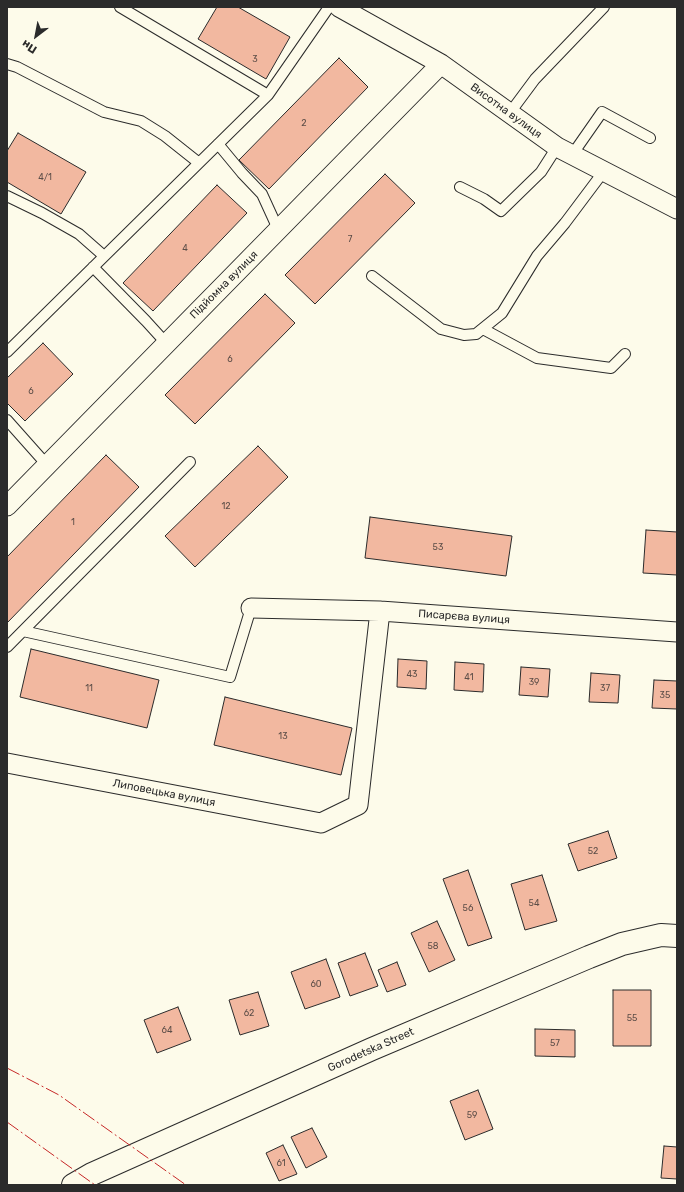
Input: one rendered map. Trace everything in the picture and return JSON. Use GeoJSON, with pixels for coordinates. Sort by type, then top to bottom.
{"type":"FeatureCollection","features":[{"type":"Feature","properties":{"kind":"main road","name":"Gorodetska Street"},"geometry":{"type":"LineString","coordinates":[[73,1185],[92,1174],[372,1049],[589,957],[622,944],[661,935],[677,936]]}},
{"type":"Feature","properties":{"kind":"street","name":"Висотна вулиця"},"geometry":{"type":"LineString","coordinates":[[340,7],[441,64],[509,114],[564,151],[677,208]]}},
{"type":"Feature","properties":{"kind":"street","name":"Підйомна вулиця"},"geometry":{"type":"LineString","coordinates":[[7,506],[441,64]]}},
{"type":"Feature","properties":{"kind":"street","name":"Писарєва вулиця"},"geometry":{"type":"LineString","coordinates":[[251,608],[380,611],[677,632]]}},
{"type":"Feature","properties":{"kind":"street","name":"Липовецька вулиця"},"geometry":{"type":"LineString","coordinates":[[7,763],[321,823],[358,804],[380,611]]}},
{"type":"Feature","properties":{"kind":"lane"},"geometry":{"type":"LineString","coordinates":[[120,7],[268,95]]}},
{"type":"Feature","properties":{"kind":"lane"},"geometry":{"type":"LineString","coordinates":[[7,352],[268,95],[329,7]]}},
{"type":"Feature","properties":{"kind":"lane"},"geometry":{"type":"LineString","coordinates":[[509,114],[535,79],[604,7]]}},
{"type":"Feature","properties":{"kind":"lane"},"geometry":{"type":"LineString","coordinates":[[7,64],[17,67],[104,112],[141,121],[164,136],[199,163]]}},
{"type":"Feature","properties":{"kind":"lane"},"geometry":{"type":"LineString","coordinates":[[460,187],[484,199],[501,211],[564,151],[602,112],[650,138]]}},
{"type":"Feature","properties":{"kind":"lane"},"geometry":{"type":"LineString","coordinates":[[218,144],[262,194],[278,229]]}},
{"type":"Feature","properties":{"kind":"lane"},"geometry":{"type":"LineString","coordinates":[[372,276],[442,329],[464,335],[476,334],[502,313],[537,256],[565,223],[604,171]]}},
{"type":"Feature","properties":{"kind":"lane"},"geometry":{"type":"LineString","coordinates":[[7,196],[42,213],[79,234],[104,256]]}},
{"type":"Feature","properties":{"kind":"lane"},"geometry":{"type":"LineString","coordinates":[[93,267],[166,343]]}},
{"type":"Feature","properties":{"kind":"lane"},"geometry":{"type":"LineString","coordinates":[[483,329],[537,358],[611,368],[625,354]]}},
{"type":"Feature","properties":{"kind":"lane"},"geometry":{"type":"LineString","coordinates":[[7,420],[47,465]]}},
{"type":"Feature","properties":{"kind":"lane"},"geometry":{"type":"LineString","coordinates":[[7,647],[190,462]]}},
{"type":"Feature","properties":{"kind":"lane"},"geometry":{"type":"LineString","coordinates":[[23,631],[230,677],[251,608]]}},
{"type":"Feature","properties":{"kind":"building"},"geometry":{"type":"Polygon","coordinates":[[[217,7],[238,7],[290,37],[266,79],[198,39],[217,7]]]}},
{"type":"Feature","properties":{"kind":"building"},"geometry":{"type":"Polygon","coordinates":[[[339,58],[368,87],[269,189],[239,160],[339,58]]]}},
{"type":"Feature","properties":{"kind":"building"},"geometry":{"type":"Polygon","coordinates":[[[18,133],[86,172],[61,214],[7,182],[7,151],[18,133]]]}},
{"type":"Feature","properties":{"kind":"building"},"geometry":{"type":"Polygon","coordinates":[[[385,174],[415,203],[315,304],[285,275],[385,174]]]}},
{"type":"Feature","properties":{"kind":"building"},"geometry":{"type":"Polygon","coordinates":[[[217,185],[247,213],[153,311],[123,283],[217,185]]]}},
{"type":"Feature","properties":{"kind":"building"},"geometry":{"type":"Polygon","coordinates":[[[265,294],[295,323],[195,424],[165,395],[265,294]]]}},
{"type":"Feature","properties":{"kind":"building"},"geometry":{"type":"Polygon","coordinates":[[[43,343],[73,374],[25,421],[7,403],[7,378],[43,343]]]}},
{"type":"Feature","properties":{"kind":"building"},"geometry":{"type":"Polygon","coordinates":[[[258,446],[288,477],[195,567],[165,536],[258,446]]]}},
{"type":"Feature","properties":{"kind":"building"},"geometry":{"type":"Polygon","coordinates":[[[106,455],[139,487],[7,623],[7,557],[106,455]]]}},
{"type":"Feature","properties":{"kind":"building"},"geometry":{"type":"Polygon","coordinates":[[[370,517],[512,536],[506,576],[365,558],[370,517]]]}},
{"type":"Feature","properties":{"kind":"building"},"geometry":{"type":"Polygon","coordinates":[[[646,530],[677,532],[677,575],[643,573],[646,530]]]}},
{"type":"Feature","properties":{"kind":"building"},"geometry":{"type":"Polygon","coordinates":[[[31,649],[159,680],[147,728],[20,697],[31,649]]]}},
{"type":"Feature","properties":{"kind":"building"},"geometry":{"type":"Polygon","coordinates":[[[398,659],[427,661],[426,689],[397,687],[398,659]]]}},
{"type":"Feature","properties":{"kind":"building"},"geometry":{"type":"Polygon","coordinates":[[[455,662],[484,664],[483,692],[454,690],[455,662]]]}},
{"type":"Feature","properties":{"kind":"building"},"geometry":{"type":"Polygon","coordinates":[[[521,667],[550,669],[548,697],[519,695],[521,667]]]}},
{"type":"Feature","properties":{"kind":"building"},"geometry":{"type":"Polygon","coordinates":[[[591,673],[620,675],[618,703],[589,702],[591,673]]]}},
{"type":"Feature","properties":{"kind":"building"},"geometry":{"type":"Polygon","coordinates":[[[654,680],[677,681],[677,709],[652,708],[654,680]]]}},
{"type":"Feature","properties":{"kind":"building"},"geometry":{"type":"Polygon","coordinates":[[[225,697],[352,728],[341,775],[214,745],[225,697]]]}},
{"type":"Feature","properties":{"kind":"building"},"geometry":{"type":"Polygon","coordinates":[[[608,831],[617,858],[578,871],[568,844],[608,831]]]}},
{"type":"Feature","properties":{"kind":"building"},"geometry":{"type":"Polygon","coordinates":[[[468,870],[492,938],[468,946],[443,879],[468,870]]]}},
{"type":"Feature","properties":{"kind":"building"},"geometry":{"type":"Polygon","coordinates":[[[542,875],[557,921],[525,930],[511,884],[542,875]]]}},
{"type":"Feature","properties":{"kind":"building"},"geometry":{"type":"Polygon","coordinates":[[[437,921],[455,960],[429,972],[411,933],[437,921]]]}},
{"type":"Feature","properties":{"kind":"building"},"geometry":{"type":"Polygon","coordinates":[[[365,953],[378,986],[350,996],[338,963],[365,953]]]}},
{"type":"Feature","properties":{"kind":"building"},"geometry":{"type":"Polygon","coordinates":[[[326,959],[340,997],[305,1009],[291,972],[326,959]]]}},
{"type":"Feature","properties":{"kind":"building"},"geometry":{"type":"Polygon","coordinates":[[[397,962],[406,985],[387,992],[378,970],[397,962]]]}},
{"type":"Feature","properties":{"kind":"building"},"geometry":{"type":"Polygon","coordinates":[[[613,990],[651,990],[651,1046],[613,1046],[613,990]]]}},
{"type":"Feature","properties":{"kind":"building"},"geometry":{"type":"Polygon","coordinates":[[[258,992],[269,1026],[240,1035],[229,1000],[258,992]]]}},
{"type":"Feature","properties":{"kind":"building"},"geometry":{"type":"Polygon","coordinates":[[[178,1007],[191,1040],[157,1053],[144,1020],[178,1007]]]}},
{"type":"Feature","properties":{"kind":"building"},"geometry":{"type":"Polygon","coordinates":[[[535,1029],[575,1030],[575,1057],[535,1056],[535,1029]]]}},
{"type":"Feature","properties":{"kind":"building"},"geometry":{"type":"Polygon","coordinates":[[[478,1090],[493,1129],[465,1140],[450,1101],[478,1090]]]}},
{"type":"Feature","properties":{"kind":"building"},"geometry":{"type":"Polygon","coordinates":[[[312,1128],[327,1157],[306,1168],[291,1137],[312,1128]]]}},
{"type":"Feature","properties":{"kind":"building"},"geometry":{"type":"Polygon","coordinates":[[[283,1145],[297,1174],[279,1181],[266,1153],[283,1145]]]}},
{"type":"Feature","properties":{"kind":"building"},"geometry":{"type":"Polygon","coordinates":[[[664,1146],[677,1147],[677,1179],[661,1178],[664,1146]]]}},
{"type":"Feature","properties":{"kind":"power"},"geometry":{"type":"LineString","coordinates":[[7,1068],[59,1095],[186,1185]]}},
{"type":"Feature","properties":{"kind":"power"},"geometry":{"type":"LineString","coordinates":[[7,1122],[95,1185]]}}]}
